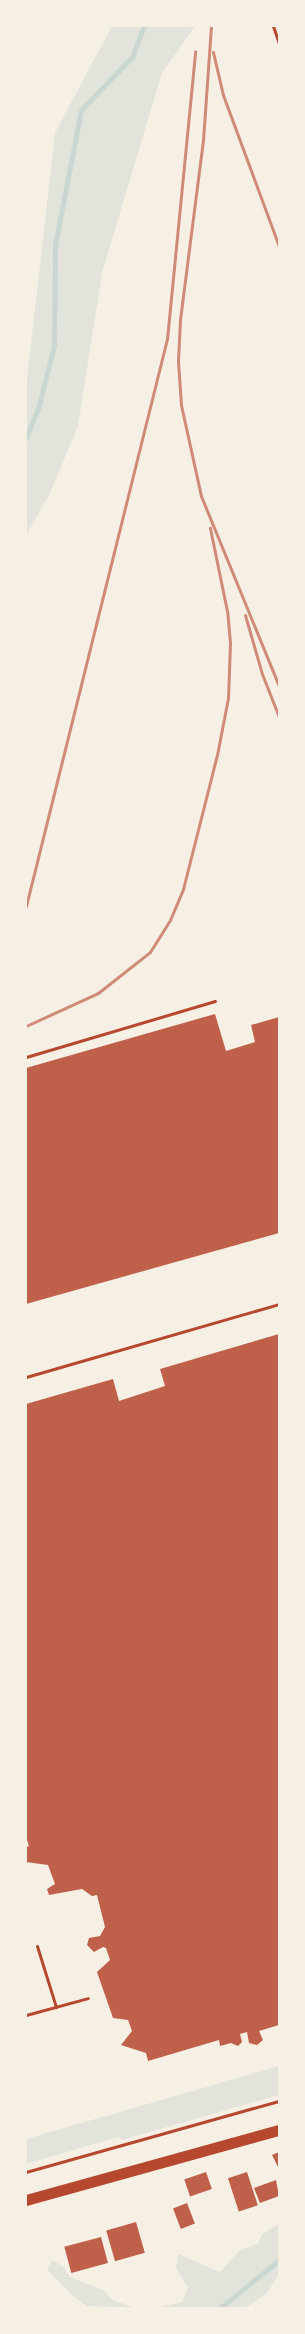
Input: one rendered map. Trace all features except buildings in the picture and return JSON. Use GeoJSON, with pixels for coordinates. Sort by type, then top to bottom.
{"type":"FeatureCollection","features":[{"type":"Feature","properties":{"kind":"highway"},"geometry":{"type":"LineString","coordinates":[[26,2200],[279,2130]]}},
{"type":"Feature","properties":{"kind":"lane"},"geometry":{"type":"LineString","coordinates":[[274,26],[279,43]]}},
{"type":"Feature","properties":{"kind":"lane"},"geometry":{"type":"LineString","coordinates":[[26,1057],[215,1001]]}},
{"type":"Feature","properties":{"kind":"lane"},"geometry":{"type":"LineString","coordinates":[[26,1377],[279,1304]]}},
{"type":"Feature","properties":{"kind":"lane"},"geometry":{"type":"LineString","coordinates":[[37,1946],[56,2006]]}},
{"type":"Feature","properties":{"kind":"lane"},"geometry":{"type":"LineString","coordinates":[[26,2015],[88,1998]]}},
{"type":"Feature","properties":{"kind":"path"},"geometry":{"type":"LineString","coordinates":[[26,2172],[279,2101]]}},
{"type":"Feature","properties":{"kind":"shaded area"},"geometry":{"type":"Polygon","coordinates":[[[112,26],[195,26],[162,73],[102,273],[78,426],[49,495],[26,535],[26,388],[55,133],[112,26]]]}},
{"type":"Feature","properties":{"kind":"shaded area"},"geometry":{"type":"Polygon","coordinates":[[[279,2066],[279,2095],[122,2140],[118,2137],[26,2164],[26,2139],[279,2066]]]}},
{"type":"Feature","properties":{"kind":"shaded area"},"geometry":{"type":"Polygon","coordinates":[[[279,2224],[279,2275],[266,2294],[245,2308],[156,2308],[182,2302],[188,2288],[176,2268],[178,2254],[220,2272],[240,2250],[258,2244],[262,2234],[279,2224]]]}},
{"type":"Feature","properties":{"kind":"shaded area"},"geometry":{"type":"Polygon","coordinates":[[[53,2260],[65,2268],[69,2277],[103,2290],[113,2300],[135,2308],[87,2306],[73,2296],[47,2270],[53,2260]]]}},
{"type":"Feature","properties":{"kind":"waterway"},"geometry":{"type":"LineString","coordinates":[[26,438],[38,408],[54,346],[55,245],[81,110],[132,57],[144,26]]}},
{"type":"Feature","properties":{"kind":"waterway"},"geometry":{"type":"LineString","coordinates":[[220,2308],[279,2260]]}},
{"type":"Feature","properties":{"kind":"railway"},"geometry":{"type":"LineString","coordinates":[[211,26],[203,140],[180,320],[178,361],[181,405],[201,496],[279,686]]}},
{"type":"Feature","properties":{"kind":"railway"},"geometry":{"type":"LineString","coordinates":[[26,906],[167,339],[195,51]]}},
{"type":"Feature","properties":{"kind":"railway"},"geometry":{"type":"LineString","coordinates":[[213,52],[223,95],[279,246]]}},
{"type":"Feature","properties":{"kind":"railway"},"geometry":{"type":"LineString","coordinates":[[26,1026],[98,993],[150,952],[170,920],[183,889],[217,755],[228,698],[230,643],[227,611],[210,528]]}},
{"type":"Feature","properties":{"kind":"railway"},"geometry":{"type":"LineString","coordinates":[[245,615],[262,674],[279,717]]}}]}
